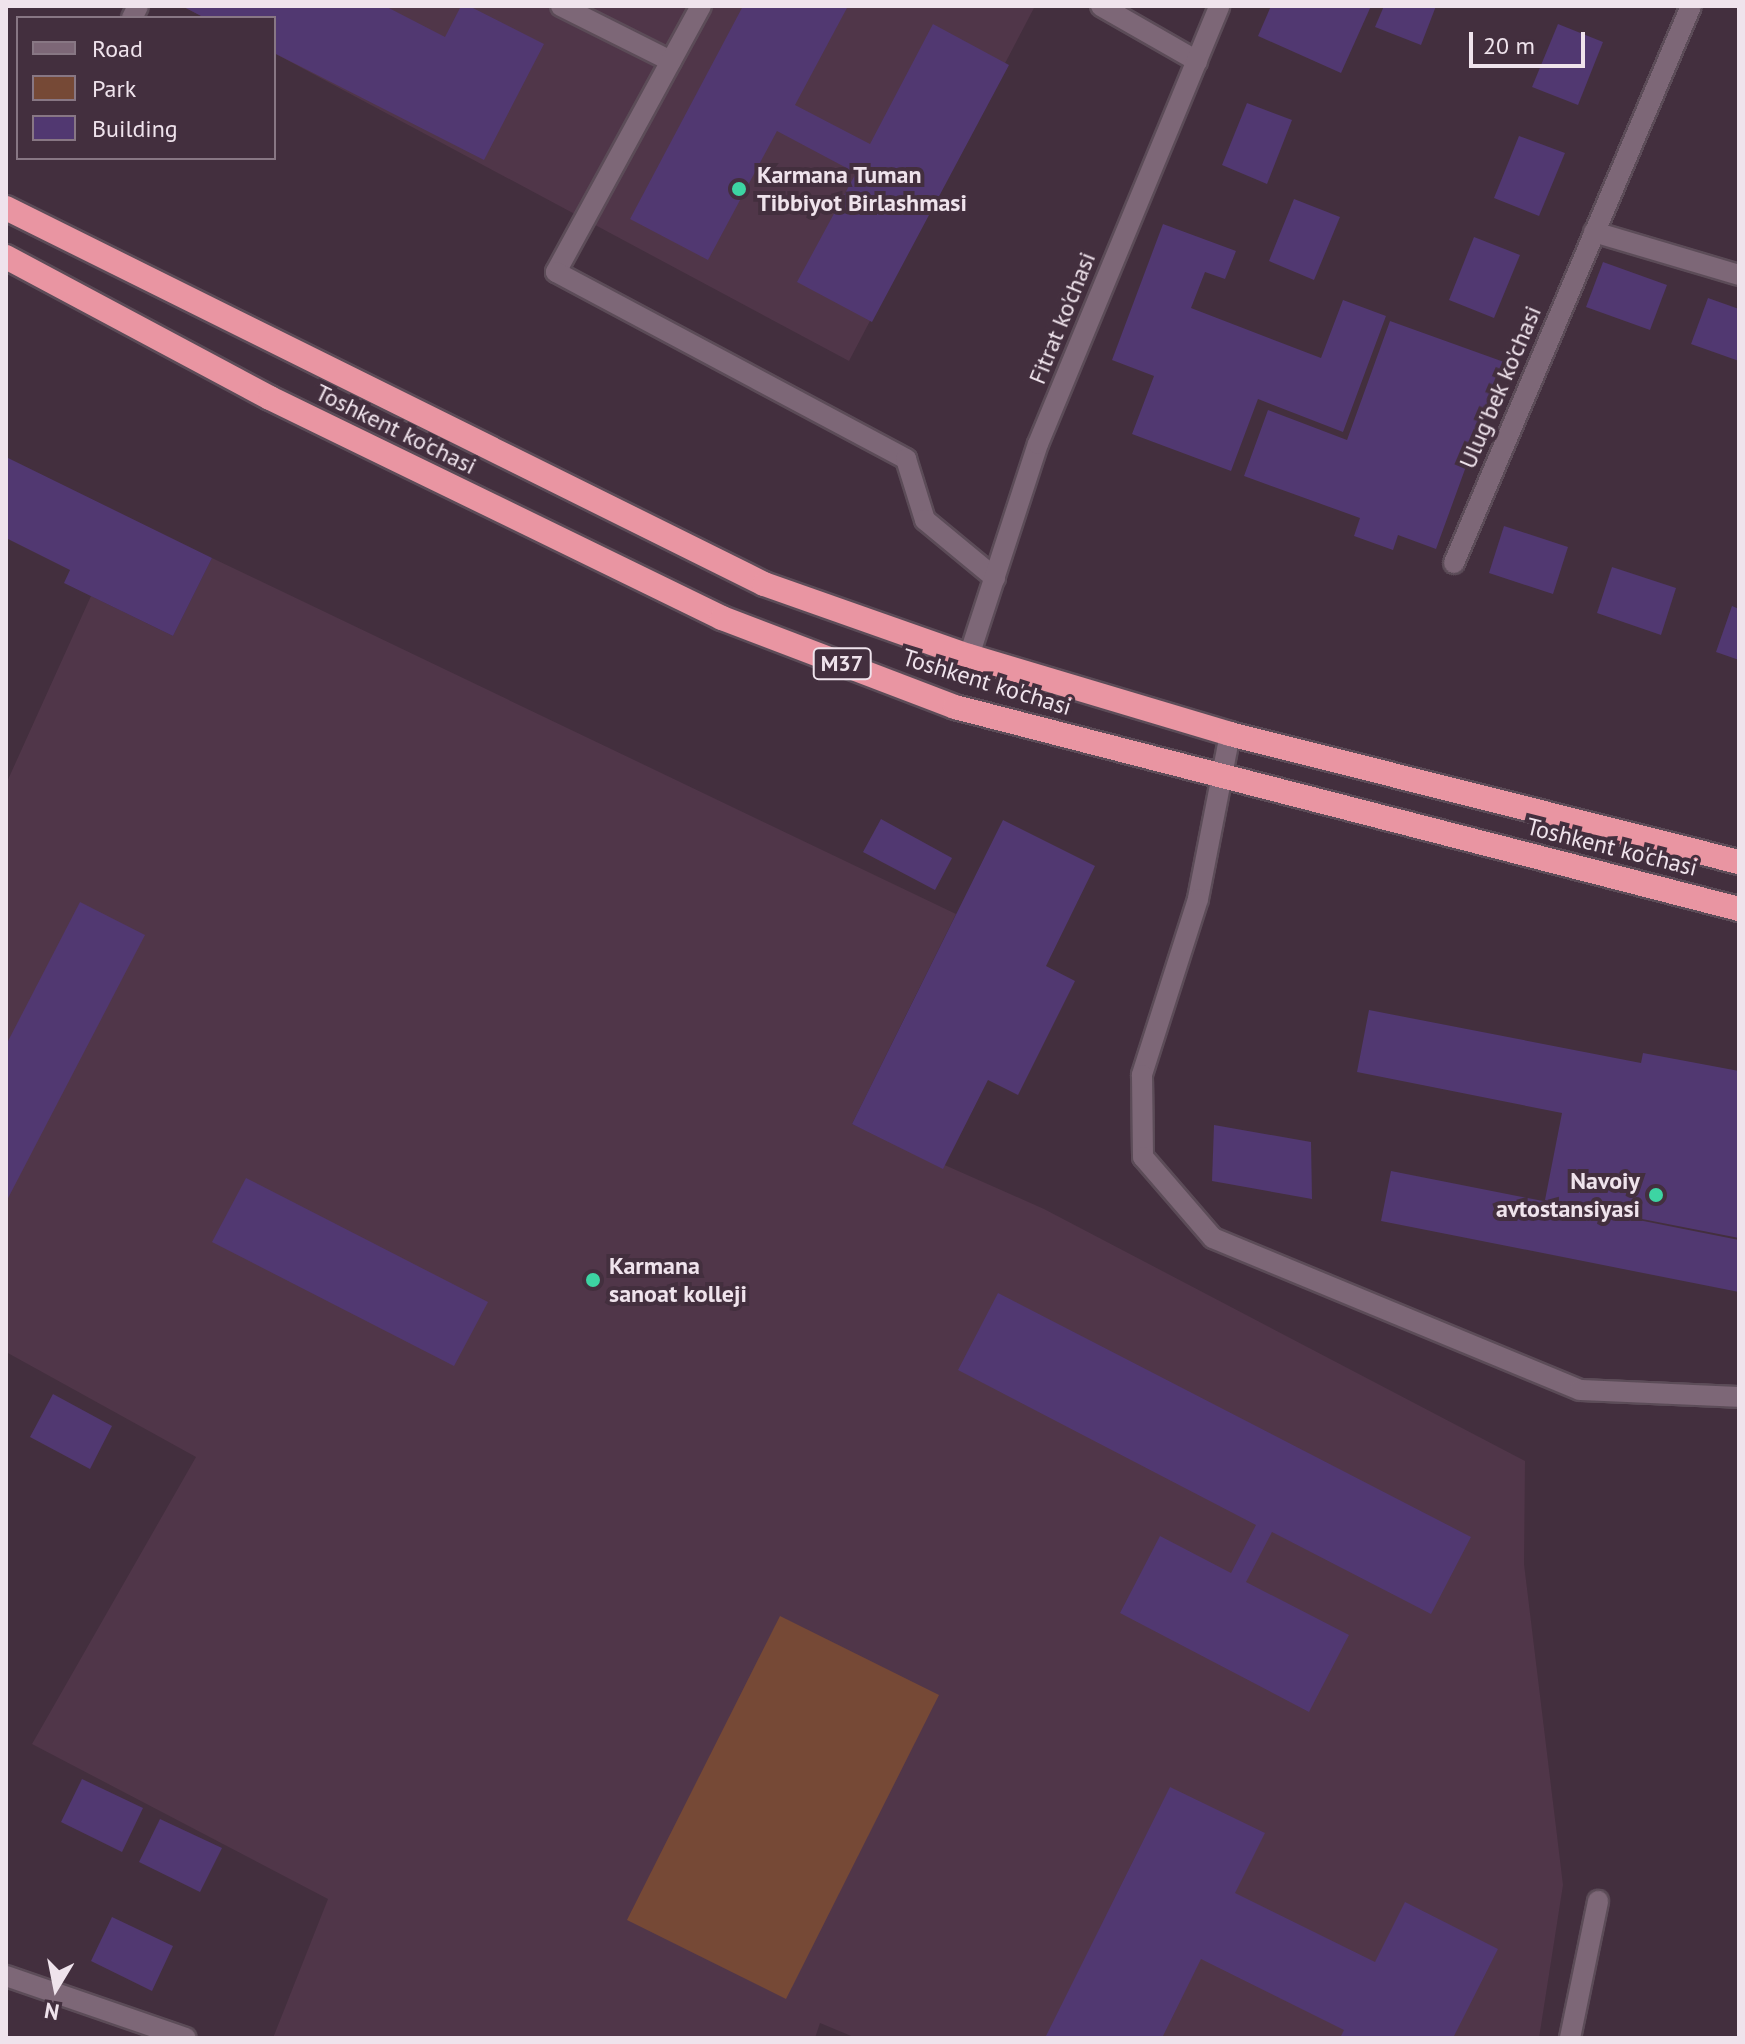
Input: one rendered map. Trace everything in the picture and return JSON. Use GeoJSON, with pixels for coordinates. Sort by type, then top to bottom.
{"type":"FeatureCollection","features":[{"type":"Feature","properties":{"kind":"highway","name":"Toshkent ko'chasi"},"geometry":{"type":"LineString","coordinates":[[6,208],[764,584],[969,656],[1230,734],[1739,862]]}},
{"type":"Feature","properties":{"kind":"highway","name":"Toshkent ko'chasi"},"geometry":{"type":"LineString","coordinates":[[6,257],[270,398],[722,618],[955,707],[1739,909]]}},
{"type":"Feature","properties":{"kind":"street"},"geometry":{"type":"LineString","coordinates":[[561,6],[671,61]]}},
{"type":"Feature","properties":{"kind":"street"},"geometry":{"type":"LineString","coordinates":[[701,6],[556,272],[906,459],[925,520],[995,578]]}},
{"type":"Feature","properties":{"kind":"street"},"geometry":{"type":"LineString","coordinates":[[1101,6],[1197,61]]}},
{"type":"Feature","properties":{"kind":"street","name":"Fitrat ko'chasi"},"geometry":{"type":"LineString","coordinates":[[969,656],[1038,444],[1219,6]]}},
{"type":"Feature","properties":{"kind":"street","name":"Ulug'bek ko'chasi"},"geometry":{"type":"LineString","coordinates":[[1454,563],[1691,6]]}},
{"type":"Feature","properties":{"kind":"street"},"geometry":{"type":"LineString","coordinates":[[1594,232],[1739,275]]}},
{"type":"Feature","properties":{"kind":"street"},"geometry":{"type":"LineString","coordinates":[[1230,734],[1198,899],[1142,1075],[1143,1157],[1213,1238],[1580,1390],[1739,1397]]}},
{"type":"Feature","properties":{"kind":"street"},"geometry":{"type":"LineString","coordinates":[[1570,2038],[1598,1901]]}},
{"type":"Feature","properties":{"kind":"street"},"geometry":{"type":"LineString","coordinates":[[6,1976],[186,2038]]}},
{"type":"Feature","properties":{"kind":"shaded area","name":"Karmana Tuman Tibbiyot Birlashmasi"},"geometry":{"type":"Polygon","coordinates":[[[182,6],[1035,6],[849,361],[276,54],[276,16],[201,16],[182,6]]]}},
{"type":"Feature","properties":{"kind":"shaded area","name":"Karmana sanoat kolleji"},"geometry":{"type":"Polygon","coordinates":[[[212,558],[956,914],[852,1124],[1044,1209],[1525,1461],[1524,1564],[1563,1885],[1539,2038],[856,2038],[820,2023],[815,2038],[273,2038],[328,1899],[32,1744],[196,1457],[6,1352],[6,784],[91,596],[173,636],[212,558]]]}},
{"type":"Feature","properties":{"kind":"green space"},"geometry":{"type":"Polygon","coordinates":[[[780,1616],[939,1695],[786,1999],[627,1920],[780,1616]]]}},
{"type":"Feature","properties":{"kind":"building"},"geometry":{"type":"Polygon","coordinates":[[[182,6],[385,6],[445,37],[461,6],[469,6],[544,44],[484,160],[276,54],[276,16],[201,16],[182,6]]]}},
{"type":"Feature","properties":{"kind":"building"},"geometry":{"type":"Polygon","coordinates":[[[743,6],[848,6],[795,105],[870,144],[933,24],[1009,65],[872,322],[797,282],[856,173],[777,131],[708,260],[630,219],[743,6]]]}},
{"type":"Feature","properties":{"kind":"building"},"geometry":{"type":"Polygon","coordinates":[[[1271,6],[1371,6],[1341,73],[1258,36],[1271,6]]]}},
{"type":"Feature","properties":{"kind":"building"},"geometry":{"type":"Polygon","coordinates":[[[1384,6],[1436,6],[1421,45],[1375,27],[1384,6]]]}},
{"type":"Feature","properties":{"kind":"building"},"geometry":{"type":"Polygon","coordinates":[[[1558,24],[1603,42],[1578,105],[1532,87],[1558,24]]]}},
{"type":"Feature","properties":{"kind":"building"},"geometry":{"type":"Polygon","coordinates":[[[1247,103],[1292,120],[1267,184],[1222,165],[1247,103]]]}},
{"type":"Feature","properties":{"kind":"building"},"geometry":{"type":"Polygon","coordinates":[[[1519,136],[1565,153],[1539,216],[1494,198],[1519,136]]]}},
{"type":"Feature","properties":{"kind":"building"},"geometry":{"type":"Polygon","coordinates":[[[1294,199],[1340,217],[1314,280],[1269,261],[1294,199]]]}},
{"type":"Feature","properties":{"kind":"building"},"geometry":{"type":"Polygon","coordinates":[[[1163,224],[1236,251],[1225,279],[1205,272],[1191,308],[1321,358],[1343,300],[1386,316],[1343,432],[1258,399],[1231,471],[1132,434],[1154,376],[1112,360],[1163,224]]]}},
{"type":"Feature","properties":{"kind":"building"},"geometry":{"type":"Polygon","coordinates":[[[1474,237],[1520,255],[1494,318],[1449,300],[1474,237]]]}},
{"type":"Feature","properties":{"kind":"building"},"geometry":{"type":"Polygon","coordinates":[[[1603,262],[1667,285],[1650,330],[1586,307],[1603,262]]]}},
{"type":"Feature","properties":{"kind":"building"},"geometry":{"type":"Polygon","coordinates":[[[1708,298],[1739,309],[1739,361],[1691,344],[1708,298]]]}},
{"type":"Feature","properties":{"kind":"building"},"geometry":{"type":"Polygon","coordinates":[[[1390,321],[1504,362],[1436,549],[1398,535],[1393,550],[1354,536],[1360,518],[1244,476],[1268,410],[1347,440],[1390,321]]]}},
{"type":"Feature","properties":{"kind":"building"},"geometry":{"type":"Polygon","coordinates":[[[6,457],[212,558],[173,636],[64,583],[70,570],[6,538],[6,457]]]}},
{"type":"Feature","properties":{"kind":"building"},"geometry":{"type":"Polygon","coordinates":[[[1504,526],[1568,547],[1553,594],[1489,573],[1504,526]]]}},
{"type":"Feature","properties":{"kind":"building"},"geometry":{"type":"Polygon","coordinates":[[[1612,567],[1676,588],[1661,635],[1597,613],[1612,567]]]}},
{"type":"Feature","properties":{"kind":"building"},"geometry":{"type":"Polygon","coordinates":[[[1732,606],[1739,609],[1739,660],[1716,652],[1732,606]]]}},
{"type":"Feature","properties":{"kind":"building"},"geometry":{"type":"Polygon","coordinates":[[[881,819],[952,858],[935,890],[863,852],[881,819]]]}},
{"type":"Feature","properties":{"kind":"building"},"geometry":{"type":"Polygon","coordinates":[[[1003,820],[1095,866],[1046,966],[1075,981],[1018,1095],[988,1080],[943,1169],[852,1124],[1003,820]]]}},
{"type":"Feature","properties":{"kind":"building"},"geometry":{"type":"Polygon","coordinates":[[[80,902],[145,935],[6,1202],[6,1045],[80,902]]]}},
{"type":"Feature","properties":{"kind":"building"},"geometry":{"type":"Polygon","coordinates":[[[1369,1010],[1641,1063],[1643,1053],[1739,1071],[1739,1238],[1545,1200],[1562,1113],[1357,1072],[1369,1010]]]}},
{"type":"Feature","properties":{"kind":"building"},"geometry":{"type":"Polygon","coordinates":[[[1214,1125],[1311,1142],[1312,1199],[1212,1181],[1214,1125]]]}},
{"type":"Feature","properties":{"kind":"building"},"geometry":{"type":"Polygon","coordinates":[[[1391,1171],[1739,1240],[1739,1292],[1381,1221],[1391,1171]]]}},
{"type":"Feature","properties":{"kind":"building"},"geometry":{"type":"Polygon","coordinates":[[[246,1178],[488,1302],[454,1366],[212,1242],[246,1178]]]}},
{"type":"Feature","properties":{"kind":"building"},"geometry":{"type":"Polygon","coordinates":[[[998,1293],[1471,1537],[1431,1614],[1272,1532],[1246,1582],[1349,1635],[1309,1712],[1120,1613],[1160,1536],[1231,1573],[1256,1525],[958,1370],[998,1293]]]}},
{"type":"Feature","properties":{"kind":"building"},"geometry":{"type":"Polygon","coordinates":[[[53,1394],[112,1426],[90,1469],[30,1437],[53,1394]]]}},
{"type":"Feature","properties":{"kind":"building"},"geometry":{"type":"Polygon","coordinates":[[[82,1779],[143,1808],[122,1852],[61,1822],[82,1779]]]}},
{"type":"Feature","properties":{"kind":"building"},"geometry":{"type":"Polygon","coordinates":[[[1170,1787],[1265,1833],[1235,1893],[1375,1962],[1405,1902],[1498,1949],[1453,2038],[1340,2038],[1344,2030],[1201,1959],[1162,2038],[1045,2038],[1170,1787]]]}},
{"type":"Feature","properties":{"kind":"building"},"geometry":{"type":"Polygon","coordinates":[[[160,1819],[222,1848],[200,1892],[139,1862],[160,1819]]]}},
{"type":"Feature","properties":{"kind":"building"},"geometry":{"type":"Polygon","coordinates":[[[112,1917],[173,1946],[152,1991],[91,1961],[112,1917]]]}},
{"type":"Feature","properties":{"kind":"place","name":"Karmana Tuman Tibbiyot Birlashmasi"},"geometry":{"type":"Point","coordinates":[739,189]}},
{"type":"Feature","properties":{"kind":"place","name":"Navoiy avtostansiyasi"},"geometry":{"type":"Point","coordinates":[1656,1195]}},
{"type":"Feature","properties":{"kind":"place","name":"Karmana sanoat kolleji"},"geometry":{"type":"Point","coordinates":[593,1280]}}]}
